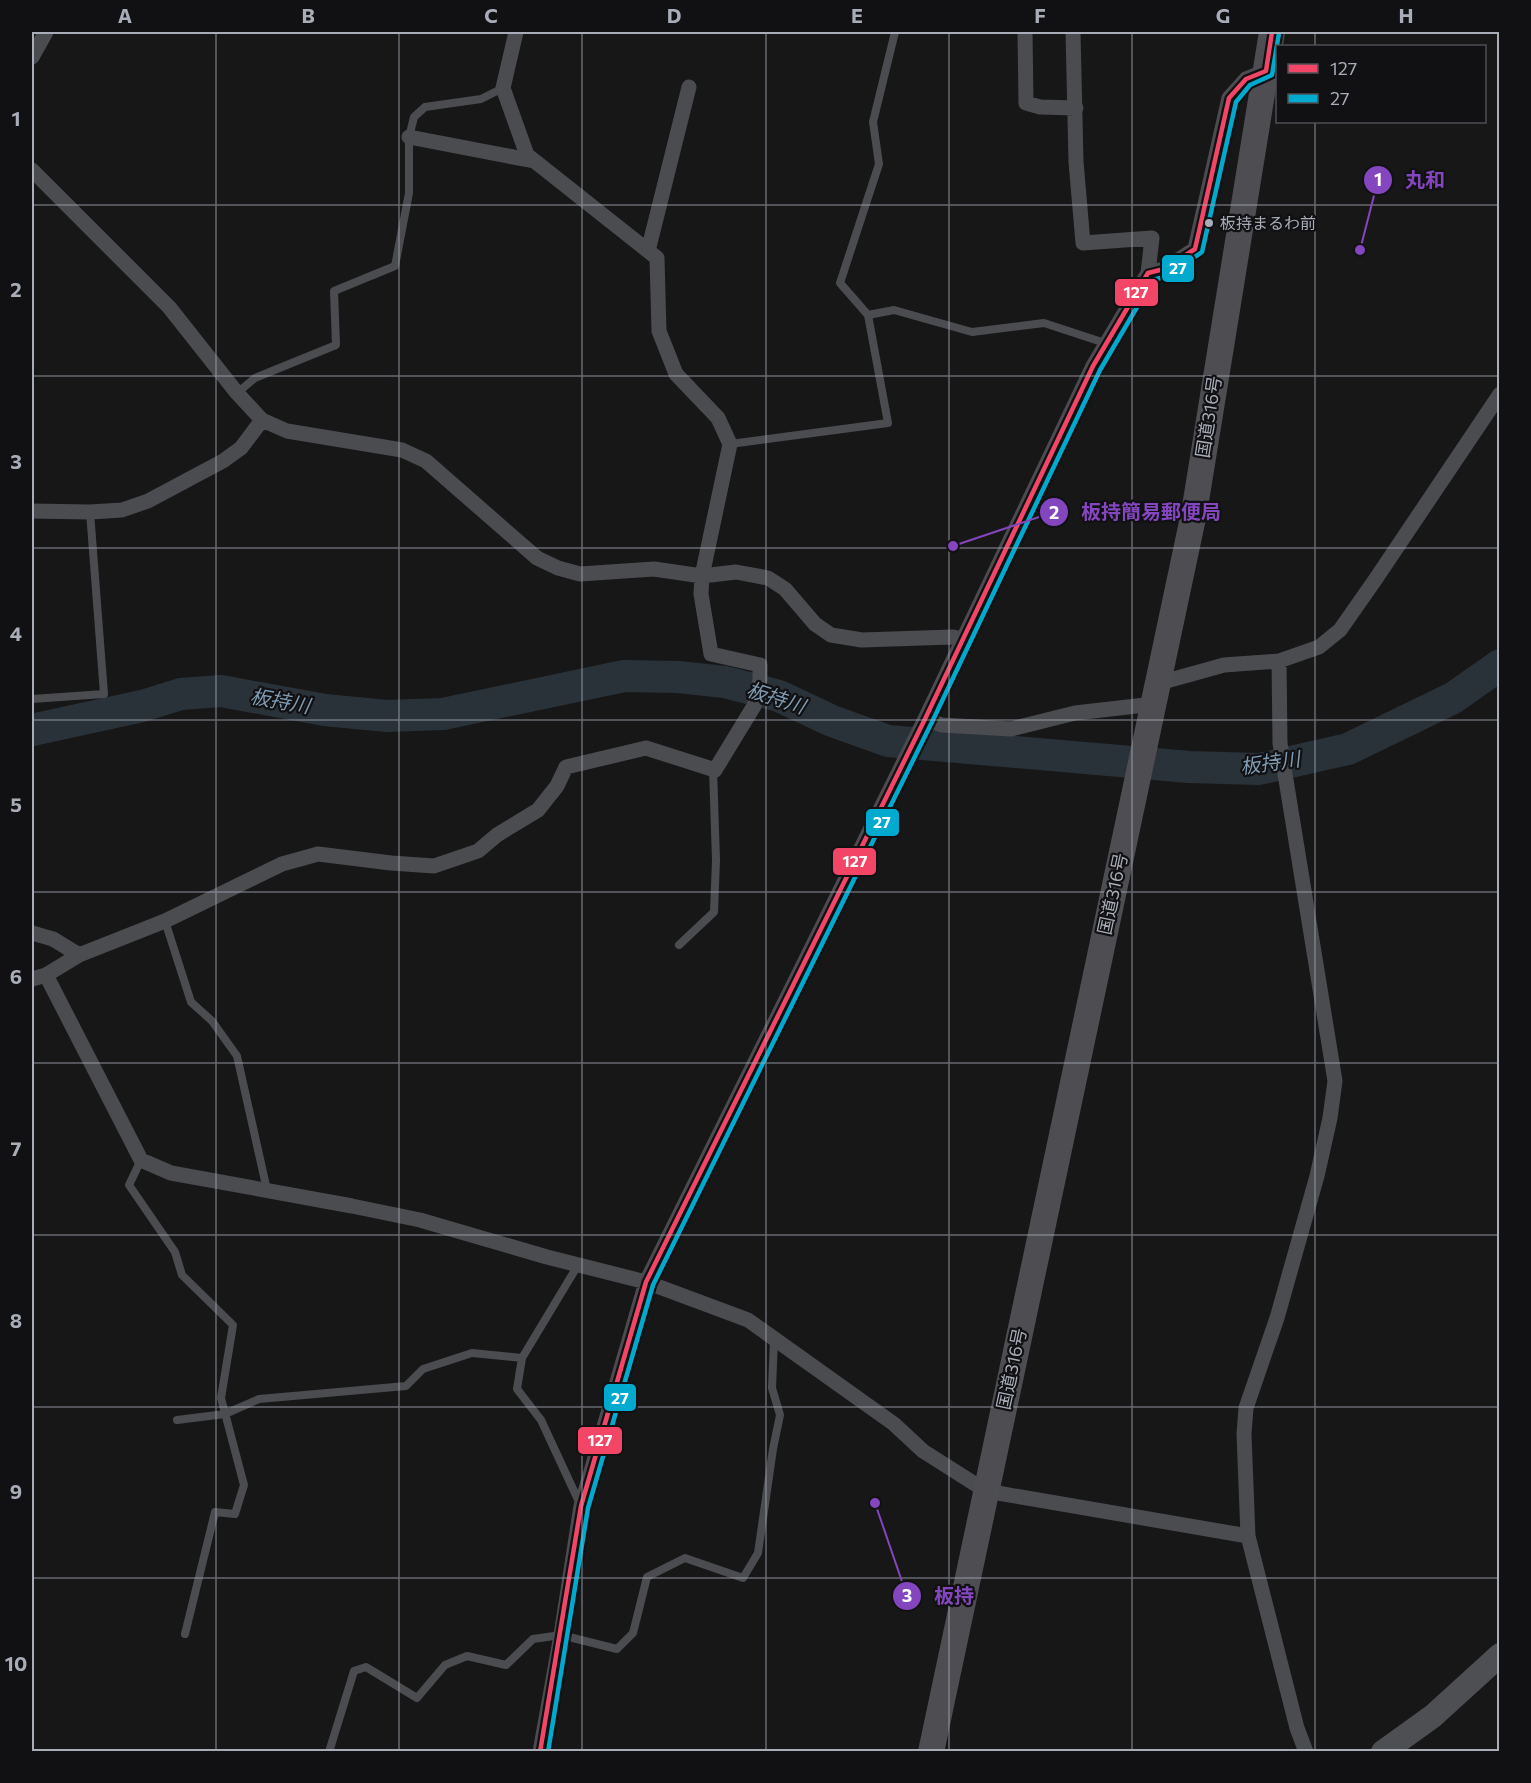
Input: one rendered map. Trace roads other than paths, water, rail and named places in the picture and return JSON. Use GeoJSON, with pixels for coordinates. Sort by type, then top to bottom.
{"type":"FeatureCollection","features":[{"type":"Feature","properties":{"kind":"highway","name":"国道316号"},"geometry":{"type":"LineString","coordinates":[[931,1752],[1194,513],[1272,32]]}},
{"type":"Feature","properties":{"kind":"main road"},"geometry":{"type":"LineString","coordinates":[[1383,1752],[1433,1716],[1500,1655]]}},
{"type":"Feature","properties":{"kind":"street"},"geometry":{"type":"LineString","coordinates":[[32,57],[46,32]]}},
{"type":"Feature","properties":{"kind":"street"},"geometry":{"type":"LineString","coordinates":[[516,32],[503,88],[526,155],[657,258],[659,331],[676,374],[718,418],[730,444],[702,576],[701,594],[711,654],[760,665],[760,680],[754,706],[715,770],[645,748],[566,767],[557,786],[538,810],[478,851],[434,866],[318,854],[282,864],[165,921],[79,955],[39,977],[141,1160],[171,1173],[420,1221],[646,1282],[748,1320],[894,1424],[923,1451],[986,1491],[1248,1536]]}},
{"type":"Feature","properties":{"kind":"street"},"geometry":{"type":"LineString","coordinates":[[1025,32],[1026,103],[1076,108]]}},
{"type":"Feature","properties":{"kind":"street"},"geometry":{"type":"LineString","coordinates":[[540,1752],[581,1506],[646,1282],[922,725],[1105,343],[1148,273],[1152,238],[1083,243],[1076,162],[1073,32]]}},
{"type":"Feature","properties":{"kind":"street"},"geometry":{"type":"LineString","coordinates":[[1148,273],[1164,269],[1195,249],[1229,98],[1246,79],[1266,70]]}},
{"type":"Feature","properties":{"kind":"street"},"geometry":{"type":"LineString","coordinates":[[648,251],[689,87]]}},
{"type":"Feature","properties":{"kind":"street"},"geometry":{"type":"LineString","coordinates":[[409,137],[534,161]]}},
{"type":"Feature","properties":{"kind":"street"},"geometry":{"type":"LineString","coordinates":[[32,170],[169,307],[237,393],[262,420],[287,431],[402,450],[426,461],[537,558],[558,568],[580,573],[654,569],[702,576],[736,572],[768,578],[785,589],[815,624],[831,635],[862,640],[952,637],[963,639]]}},
{"type":"Feature","properties":{"kind":"street"},"geometry":{"type":"LineString","coordinates":[[922,725],[1011,729],[1075,713],[1154,702],[1170,680],[1224,665],[1279,661],[1319,647],[1340,630],[1500,394]]}},
{"type":"Feature","properties":{"kind":"street"},"geometry":{"type":"LineString","coordinates":[[32,511],[122,510],[148,501],[223,461],[241,448],[262,420]]}},
{"type":"Feature","properties":{"kind":"street"},"geometry":{"type":"LineString","coordinates":[[1279,661],[1280,743],[1335,1081],[1330,1118],[1317,1176],[1277,1318],[1246,1408],[1244,1434],[1248,1536],[1296,1728],[1306,1752]]}},
{"type":"Feature","properties":{"kind":"street"},"geometry":{"type":"LineString","coordinates":[[32,933],[53,939],[79,955]]}},
{"type":"Feature","properties":{"kind":"lane"},"geometry":{"type":"LineString","coordinates":[[730,444],[888,423],[868,315],[840,283],[879,164],[873,122],[895,32]]}},
{"type":"Feature","properties":{"kind":"lane"},"geometry":{"type":"LineString","coordinates":[[237,393],[255,378],[336,345],[334,291],[395,266],[410,193],[409,137],[414,117],[425,106],[481,99],[503,88]]}},
{"type":"Feature","properties":{"kind":"lane"},"geometry":{"type":"LineString","coordinates":[[868,315],[894,310],[972,332],[1044,323],[1105,343]]}},
{"type":"Feature","properties":{"kind":"lane"},"geometry":{"type":"LineString","coordinates":[[32,699],[104,694],[90,512]]}},
{"type":"Feature","properties":{"kind":"lane"},"geometry":{"type":"LineString","coordinates":[[679,945],[714,912],[716,860],[713,769]]}},
{"type":"Feature","properties":{"kind":"lane"},"geometry":{"type":"LineString","coordinates":[[165,921],[191,1002],[212,1022],[237,1056],[267,1190]]}},
{"type":"Feature","properties":{"kind":"lane"},"geometry":{"type":"LineString","coordinates":[[141,1160],[129,1185],[175,1252],[182,1275],[233,1325],[221,1398],[244,1485],[235,1514],[215,1512],[185,1634]]}},
{"type":"Feature","properties":{"kind":"lane"},"geometry":{"type":"LineString","coordinates":[[578,1265],[522,1358],[518,1389],[541,1420],[581,1506]]}},
{"type":"Feature","properties":{"kind":"lane"},"geometry":{"type":"LineString","coordinates":[[329,1752],[354,1671],[366,1667],[417,1698],[445,1665],[467,1656],[506,1665],[533,1639],[561,1635],[617,1649],[633,1633],[647,1577],[685,1558],[743,1578],[758,1553],[780,1415],[772,1388],[774,1338]]}},
{"type":"Feature","properties":{"kind":"lane"},"geometry":{"type":"LineString","coordinates":[[177,1420],[225,1414],[259,1399],[405,1386],[423,1369],[472,1353],[522,1358]]}},
{"type":"Feature","properties":{"kind":"waterway","name":"板持川"},"geometry":{"type":"LineString","coordinates":[[32,730],[142,706],[181,694],[221,691],[325,710],[387,716],[443,714],[624,676],[678,677],[725,682],[779,696],[832,721],[888,741],[1189,767],[1259,769],[1348,749],[1453,698],[1500,665]]}},
{"type":"Feature","properties":{"kind":"place","name":"板持まるわ前"},"geometry":{"type":"Point","coordinates":[1209,223]}},
{"type":"Feature","properties":{"kind":"place","name":"丸和"},"geometry":{"type":"Point","coordinates":[1360,250]}},
{"type":"Feature","properties":{"kind":"place","name":"板持簡易郵便局"},"geometry":{"type":"Point","coordinates":[953,546]}},
{"type":"Feature","properties":{"kind":"place","name":"板持"},"geometry":{"type":"Point","coordinates":[875,1503]}}]}
